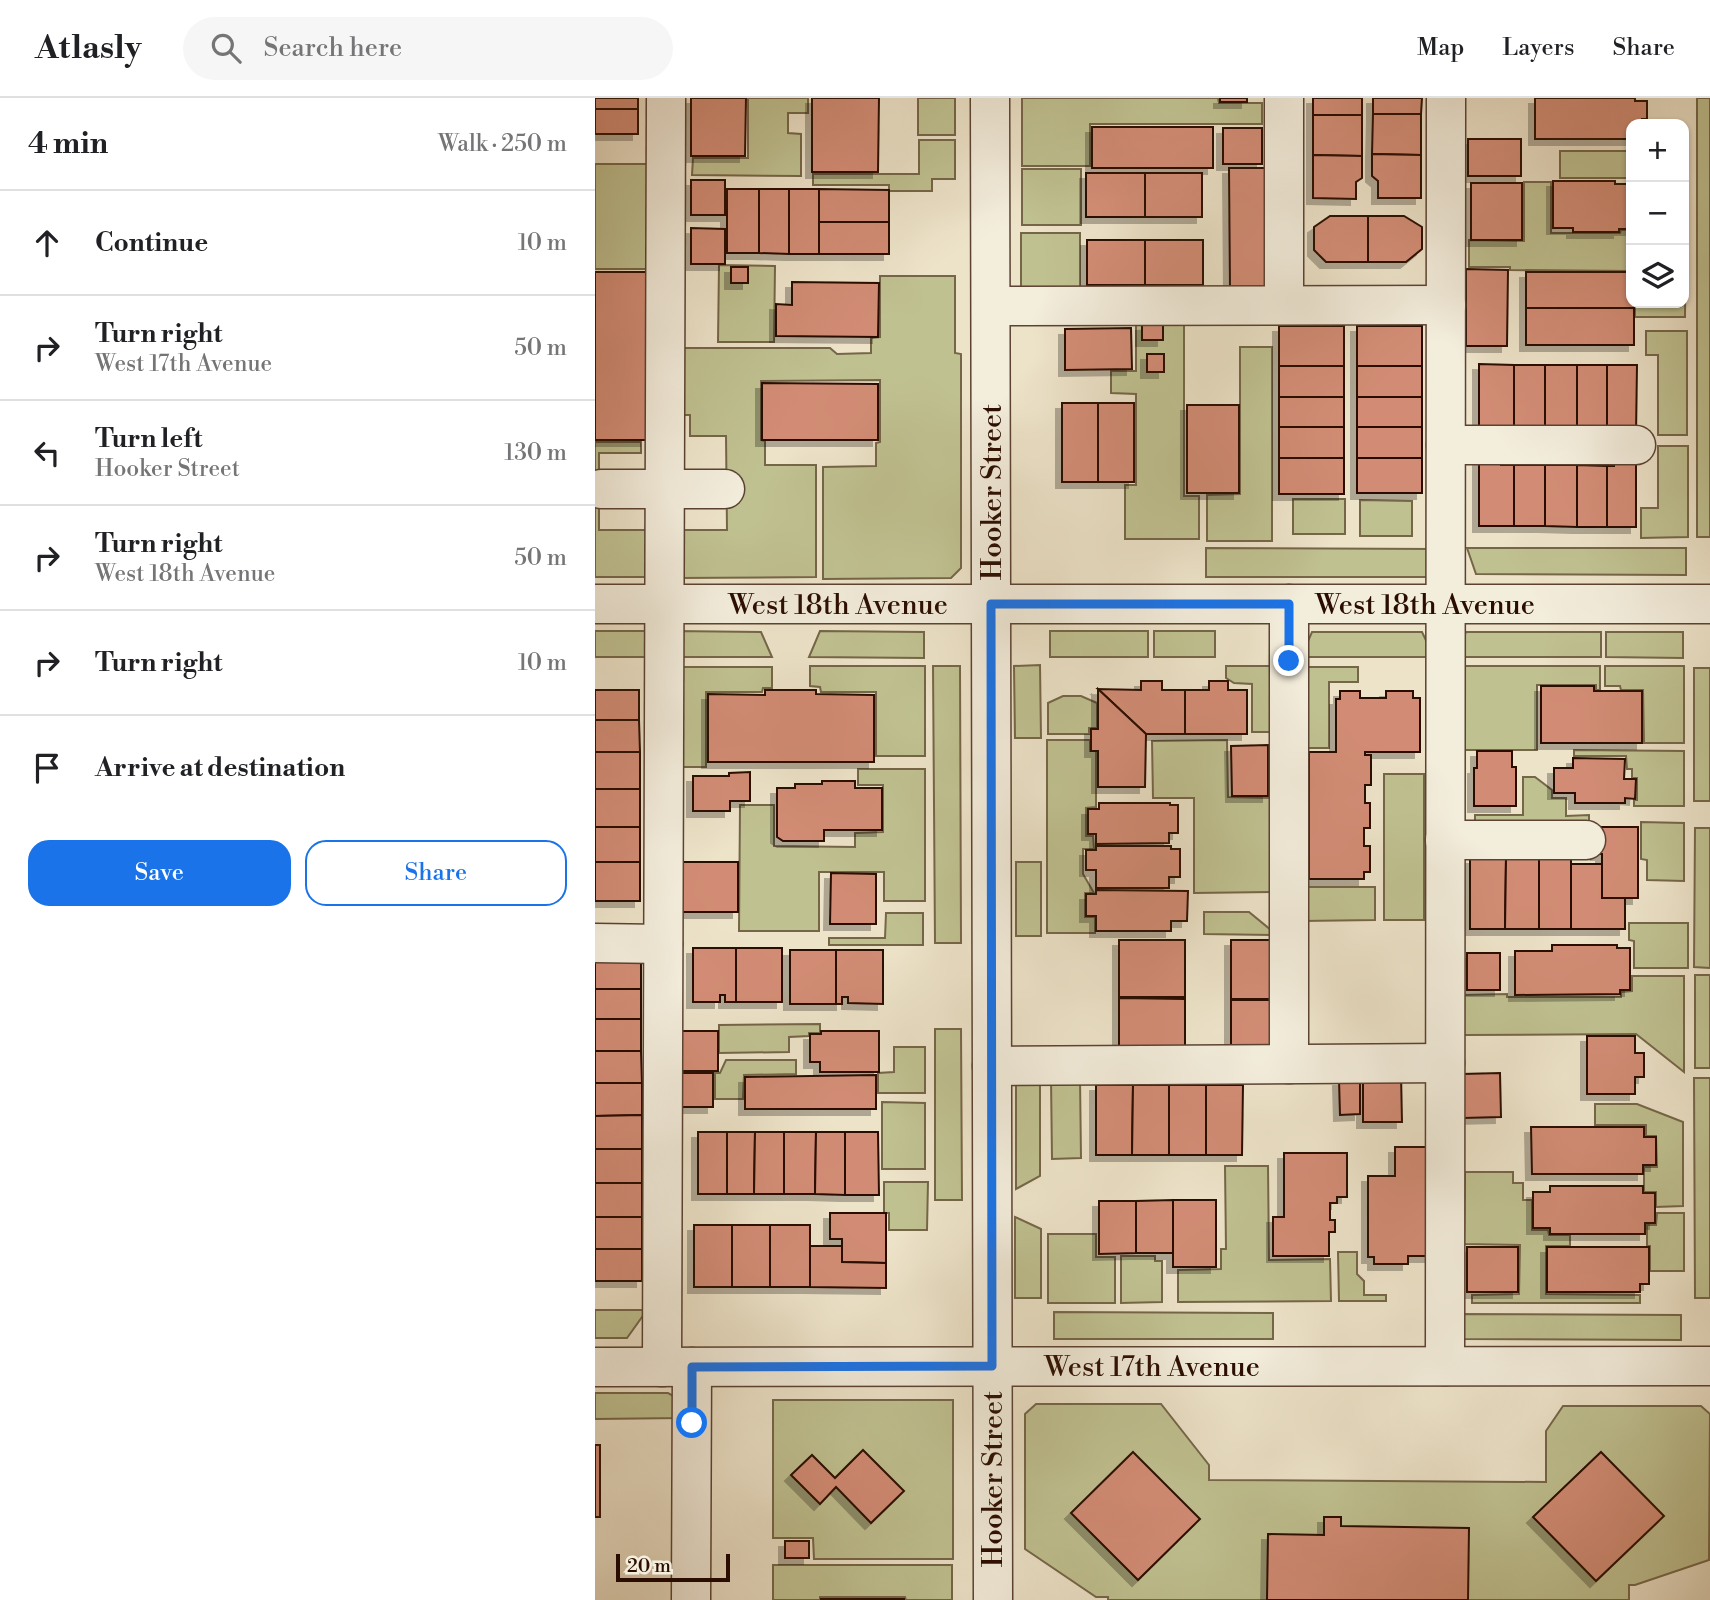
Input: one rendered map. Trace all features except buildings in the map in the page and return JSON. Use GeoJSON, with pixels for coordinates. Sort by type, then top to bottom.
{"type":"FeatureCollection","features":[{"type":"Feature","properties":{"kind":"street"},"geometry":{"type":"LineString","coordinates":[[666,98],[663,944],[677,1367],[691,1600]]}},
{"type":"Feature","properties":{"kind":"street","name":"Hooker Street"},"geometry":{"type":"LineString","coordinates":[[991,98],[993,1600]]}},
{"type":"Feature","properties":{"kind":"street"},"geometry":{"type":"LineString","coordinates":[[1284,98],[1284,305]]}},
{"type":"Feature","properties":{"kind":"street"},"geometry":{"type":"LineString","coordinates":[[1445,1366],[1446,98]]}},
{"type":"Feature","properties":{"kind":"street"},"geometry":{"type":"LineString","coordinates":[[991,306],[1446,304]]}},
{"type":"Feature","properties":{"kind":"street"},"geometry":{"type":"LineString","coordinates":[[1446,445],[1636,445]]}},
{"type":"Feature","properties":{"kind":"street"},"geometry":{"type":"LineString","coordinates":[[601,489],[725,489]]}},
{"type":"Feature","properties":{"kind":"street","name":"West 18th Avenue"},"geometry":{"type":"LineString","coordinates":[[595,604],[1710,604]]}},
{"type":"Feature","properties":{"kind":"street"},"geometry":{"type":"LineString","coordinates":[[1289,604],[1289,1064]]}},
{"type":"Feature","properties":{"kind":"street"},"geometry":{"type":"LineString","coordinates":[[1445,840],[1586,840]]}},
{"type":"Feature","properties":{"kind":"street"},"geometry":{"type":"LineString","coordinates":[[595,943],[663,944]]}},
{"type":"Feature","properties":{"kind":"street"},"geometry":{"type":"LineString","coordinates":[[992,1066],[1445,1063]]}},
{"type":"Feature","properties":{"kind":"street","name":"West 17th Avenue"},"geometry":{"type":"LineString","coordinates":[[595,1367],[1710,1366]]}},
{"type":"Feature","properties":{"kind":"green space"},"geometry":{"type":"Polygon","coordinates":[[[748,98],[808,98],[808,113],[788,113],[788,133],[801,134],[801,176],[692,175],[693,158],[748,158],[748,98]]]}},
{"type":"Feature","properties":{"kind":"green space"},"geometry":{"type":"Polygon","coordinates":[[[918,98],[955,98],[955,135],[918,135],[918,98]]]}},
{"type":"Feature","properties":{"kind":"green space"},"geometry":{"type":"Polygon","coordinates":[[[1022,98],[1218,98],[1219,103],[1262,103],[1262,124],[1090,124],[1090,166],[1022,166],[1022,98]]]}},
{"type":"Feature","properties":{"kind":"green space"},"geometry":{"type":"Polygon","coordinates":[[[1697,98],[1710,98],[1710,537],[1697,537],[1697,98]]]}},
{"type":"Feature","properties":{"kind":"green space"},"geometry":{"type":"Polygon","coordinates":[[[919,140],[955,140],[955,179],[932,179],[932,191],[889,191],[889,185],[813,185],[813,174],[919,174],[919,140]]]}},
{"type":"Feature","properties":{"kind":"green space"},"geometry":{"type":"Polygon","coordinates":[[[1560,151],[1626,151],[1626,178],[1560,178],[1560,151]]]}},
{"type":"Feature","properties":{"kind":"green space"},"geometry":{"type":"Polygon","coordinates":[[[595,164],[649,164],[650,269],[595,269],[595,164]]]}},
{"type":"Feature","properties":{"kind":"green space"},"geometry":{"type":"Polygon","coordinates":[[[1022,169],[1081,169],[1081,225],[1022,225],[1022,169]]]}},
{"type":"Feature","properties":{"kind":"green space"},"geometry":{"type":"Polygon","coordinates":[[[1524,182],[1551,182],[1551,233],[1620,233],[1621,230],[1626,230],[1626,271],[1469,267],[1469,240],[1524,241],[1524,182]]]}},
{"type":"Feature","properties":{"kind":"green space"},"geometry":{"type":"Polygon","coordinates":[[[1021,233],[1080,233],[1080,289],[1021,289],[1021,233]]]}},
{"type":"Feature","properties":{"kind":"green space"},"geometry":{"type":"Polygon","coordinates":[[[719,265],[775,266],[774,342],[718,342],[719,265]]]}},
{"type":"Feature","properties":{"kind":"green space"},"geometry":{"type":"Polygon","coordinates":[[[880,276],[955,276],[955,353],[961,354],[961,568],[951,578],[823,579],[823,467],[876,466],[876,443],[880,442],[880,380],[761,381],[761,440],[765,441],[765,465],[816,465],[816,577],[678,578],[678,530],[727,530],[726,436],[690,436],[690,415],[677,415],[677,348],[830,348],[837,354],[871,353],[871,338],[880,337],[880,276]]]}},
{"type":"Feature","properties":{"kind":"green space"},"geometry":{"type":"Polygon","coordinates":[[[1635,308],[1685,308],[1685,317],[1635,317],[1635,308]]]}},
{"type":"Feature","properties":{"kind":"green space"},"geometry":{"type":"Polygon","coordinates":[[[1136,320],[1184,320],[1184,496],[1199,496],[1199,539],[1125,539],[1125,485],[1136,485],[1136,394],[1111,393],[1111,371],[1136,371],[1136,320]]]}},
{"type":"Feature","properties":{"kind":"green space"},"geometry":{"type":"Polygon","coordinates":[[[1646,331],[1687,331],[1687,435],[1658,435],[1658,355],[1646,355],[1646,331]]]}},
{"type":"Feature","properties":{"kind":"green space"},"geometry":{"type":"Polygon","coordinates":[[[1240,347],[1272,347],[1272,541],[1207,541],[1207,495],[1240,494],[1240,347]]]}},
{"type":"Feature","properties":{"kind":"green space"},"geometry":{"type":"Polygon","coordinates":[[[595,442],[641,442],[641,453],[599,453],[599,530],[647,530],[648,577],[595,577],[595,442]]]}},
{"type":"Feature","properties":{"kind":"green space"},"geometry":{"type":"Polygon","coordinates":[[[1658,446],[1688,446],[1688,537],[1641,538],[1641,508],[1658,508],[1658,446]]]}},
{"type":"Feature","properties":{"kind":"green space"},"geometry":{"type":"Polygon","coordinates":[[[1293,499],[1345,499],[1345,534],[1293,534],[1293,499]]]}},
{"type":"Feature","properties":{"kind":"green space"},"geometry":{"type":"Polygon","coordinates":[[[1360,500],[1412,501],[1412,536],[1360,536],[1360,500]]]}},
{"type":"Feature","properties":{"kind":"green space"},"geometry":{"type":"Polygon","coordinates":[[[1206,548],[1435,549],[1428,577],[1206,577],[1206,548]]]}},
{"type":"Feature","properties":{"kind":"green space"},"geometry":{"type":"Polygon","coordinates":[[[1467,548],[1686,548],[1686,575],[1476,574],[1467,548]]]}},
{"type":"Feature","properties":{"kind":"green space"},"geometry":{"type":"Polygon","coordinates":[[[595,631],[650,631],[650,657],[595,657],[595,631]]]}},
{"type":"Feature","properties":{"kind":"green space"},"geometry":{"type":"Polygon","coordinates":[[[673,631],[761,632],[772,657],[673,657],[673,631]]]}},
{"type":"Feature","properties":{"kind":"green space"},"geometry":{"type":"Polygon","coordinates":[[[820,631],[924,632],[924,658],[809,657],[820,631]]]}},
{"type":"Feature","properties":{"kind":"green space"},"geometry":{"type":"Polygon","coordinates":[[[1050,631],[1148,631],[1148,657],[1050,657],[1050,631]]]}},
{"type":"Feature","properties":{"kind":"green space"},"geometry":{"type":"Polygon","coordinates":[[[1154,631],[1215,631],[1215,657],[1154,657],[1154,631]]]}},
{"type":"Feature","properties":{"kind":"green space"},"geometry":{"type":"Polygon","coordinates":[[[1312,632],[1422,632],[1434,657],[1301,657],[1312,632]]]}},
{"type":"Feature","properties":{"kind":"green space"},"geometry":{"type":"Polygon","coordinates":[[[1466,632],[1601,632],[1601,657],[1456,657],[1466,632]]]}},
{"type":"Feature","properties":{"kind":"green space"},"geometry":{"type":"Polygon","coordinates":[[[1606,632],[1683,632],[1683,658],[1606,657],[1606,632]]]}},
{"type":"Feature","properties":{"kind":"green space"},"geometry":{"type":"Polygon","coordinates":[[[1040,665],[1041,738],[1015,738],[1014,666],[1040,665]]]}},
{"type":"Feature","properties":{"kind":"green space"},"geometry":{"type":"Polygon","coordinates":[[[810,666],[925,666],[925,756],[876,756],[876,692],[821,692],[820,687],[810,686],[810,666]]]}},
{"type":"Feature","properties":{"kind":"green space"},"geometry":{"type":"Polygon","coordinates":[[[933,666],[960,666],[961,943],[935,943],[933,666]]]}},
{"type":"Feature","properties":{"kind":"green space"},"geometry":{"type":"Polygon","coordinates":[[[1226,666],[1277,666],[1278,732],[1252,732],[1252,684],[1234,683],[1226,678],[1226,666]]]}},
{"type":"Feature","properties":{"kind":"green space"},"geometry":{"type":"Polygon","coordinates":[[[1456,666],[1600,666],[1600,690],[1596,690],[1596,685],[1537,685],[1537,750],[1456,750],[1456,666]]]}},
{"type":"Feature","properties":{"kind":"green space"},"geometry":{"type":"Polygon","coordinates":[[[1605,666],[1684,666],[1684,743],[1644,743],[1643,690],[1621,690],[1620,686],[1605,686],[1605,666]]]}},
{"type":"Feature","properties":{"kind":"green space"},"geometry":{"type":"Polygon","coordinates":[[[675,667],[772,667],[772,688],[763,688],[762,692],[706,692],[706,767],[676,767],[675,667]]]}},
{"type":"Feature","properties":{"kind":"green space"},"geometry":{"type":"Polygon","coordinates":[[[1296,667],[1358,667],[1358,682],[1329,682],[1329,748],[1296,748],[1296,667]]]}},
{"type":"Feature","properties":{"kind":"green space"},"geometry":{"type":"Polygon","coordinates":[[[1694,668],[1710,668],[1710,801],[1694,801],[1694,668]]]}},
{"type":"Feature","properties":{"kind":"green space"},"geometry":{"type":"Polygon","coordinates":[[[1063,696],[1081,696],[1097,703],[1097,728],[1089,728],[1089,734],[1048,734],[1048,703],[1063,696]]]}},
{"type":"Feature","properties":{"kind":"green space"},"geometry":{"type":"Polygon","coordinates":[[[1047,740],[1090,740],[1090,751],[1096,751],[1096,807],[1086,808],[1086,836],[1093,836],[1094,849],[1083,849],[1083,874],[1094,893],[1085,893],[1085,917],[1095,917],[1095,933],[1047,933],[1047,740]]]}},
{"type":"Feature","properties":{"kind":"green space"},"geometry":{"type":"Polygon","coordinates":[[[1227,740],[1228,797],[1278,798],[1278,892],[1194,893],[1194,798],[1153,798],[1152,741],[1227,740]]]}},
{"type":"Feature","properties":{"kind":"green space"},"geometry":{"type":"Polygon","coordinates":[[[1574,750],[1684,751],[1684,806],[1634,806],[1634,800],[1637,800],[1637,778],[1632,778],[1632,769],[1627,769],[1626,756],[1574,756],[1574,750]]]}},
{"type":"Feature","properties":{"kind":"green space"},"geometry":{"type":"Polygon","coordinates":[[[858,769],[925,769],[925,901],[884,901],[884,872],[819,872],[819,931],[739,931],[740,805],[774,805],[774,846],[855,847],[855,833],[883,832],[883,785],[858,785],[858,769]]]}},
{"type":"Feature","properties":{"kind":"green space"},"geometry":{"type":"Polygon","coordinates":[[[1384,774],[1424,774],[1424,920],[1384,920],[1384,774]]]}},
{"type":"Feature","properties":{"kind":"green space"},"geometry":{"type":"Polygon","coordinates":[[[1523,777],[1535,777],[1552,790],[1552,798],[1566,798],[1566,816],[1589,815],[1589,822],[1475,822],[1475,815],[1523,815],[1523,777]]]}},
{"type":"Feature","properties":{"kind":"green space"},"geometry":{"type":"Polygon","coordinates":[[[1641,822],[1684,823],[1684,881],[1647,880],[1647,860],[1641,859],[1641,822]]]}},
{"type":"Feature","properties":{"kind":"green space"},"geometry":{"type":"Polygon","coordinates":[[[1695,828],[1710,828],[1710,968],[1694,967],[1695,828]]]}},
{"type":"Feature","properties":{"kind":"green space"},"geometry":{"type":"Polygon","coordinates":[[[1016,862],[1041,862],[1041,936],[1016,936],[1016,862]]]}},
{"type":"Feature","properties":{"kind":"green space"},"geometry":{"type":"Polygon","coordinates":[[[1301,887],[1375,887],[1375,920],[1302,921],[1301,887]]]}},
{"type":"Feature","properties":{"kind":"green space"},"geometry":{"type":"Polygon","coordinates":[[[1204,912],[1249,912],[1277,935],[1204,934],[1204,912]]]}},
{"type":"Feature","properties":{"kind":"green space"},"geometry":{"type":"Polygon","coordinates":[[[886,913],[923,913],[923,945],[829,945],[829,938],[885,938],[886,913]]]}},
{"type":"Feature","properties":{"kind":"green space"},"geometry":{"type":"Polygon","coordinates":[[[1629,923],[1688,923],[1688,968],[1634,968],[1634,941],[1629,940],[1629,923]]]}},
{"type":"Feature","properties":{"kind":"green space"},"geometry":{"type":"Polygon","coordinates":[[[1695,975],[1710,975],[1710,1068],[1695,1068],[1695,975]]]}},
{"type":"Feature","properties":{"kind":"green space"},"geometry":{"type":"Polygon","coordinates":[[[1632,976],[1684,976],[1684,1072],[1636,1034],[1463,1035],[1463,995],[1621,997],[1621,992],[1632,991],[1632,976]]]}},
{"type":"Feature","properties":{"kind":"green space"},"geometry":{"type":"Polygon","coordinates":[[[820,1024],[820,1033],[789,1037],[789,1052],[719,1053],[719,1025],[820,1024]]]}},
{"type":"Feature","properties":{"kind":"green space"},"geometry":{"type":"Polygon","coordinates":[[[935,1029],[961,1029],[962,1200],[935,1200],[935,1029]]]}},
{"type":"Feature","properties":{"kind":"green space"},"geometry":{"type":"Polygon","coordinates":[[[894,1047],[925,1047],[925,1093],[878,1093],[878,1073],[894,1072],[894,1047]]]}},
{"type":"Feature","properties":{"kind":"green space"},"geometry":{"type":"Polygon","coordinates":[[[726,1060],[796,1060],[796,1074],[744,1075],[743,1099],[715,1099],[715,1073],[720,1073],[726,1060]]]}},
{"type":"Feature","properties":{"kind":"green space"},"geometry":{"type":"Polygon","coordinates":[[[1016,1076],[1040,1076],[1040,1176],[1016,1189],[1016,1076]]]}},
{"type":"Feature","properties":{"kind":"green space"},"geometry":{"type":"Polygon","coordinates":[[[1051,1078],[1080,1078],[1081,1158],[1052,1159],[1051,1078]]]}},
{"type":"Feature","properties":{"kind":"green space"},"geometry":{"type":"Polygon","coordinates":[[[1694,1078],[1710,1078],[1710,1298],[1695,1298],[1694,1078]]]}},
{"type":"Feature","properties":{"kind":"green space"},"geometry":{"type":"Polygon","coordinates":[[[882,1102],[925,1103],[925,1169],[882,1169],[882,1102]]]}},
{"type":"Feature","properties":{"kind":"green space"},"geometry":{"type":"Polygon","coordinates":[[[1595,1104],[1637,1104],[1683,1122],[1683,1206],[1656,1207],[1656,1192],[1644,1192],[1644,1167],[1657,1167],[1656,1136],[1646,1136],[1646,1125],[1595,1125],[1595,1104]]]}},
{"type":"Feature","properties":{"kind":"green space"},"geometry":{"type":"Polygon","coordinates":[[[1225,1166],[1268,1166],[1269,1260],[1330,1259],[1331,1301],[1178,1302],[1178,1270],[1221,1269],[1221,1249],[1226,1249],[1225,1166]]]}},
{"type":"Feature","properties":{"kind":"green space"},"geometry":{"type":"Polygon","coordinates":[[[1465,1172],[1513,1172],[1513,1183],[1523,1183],[1523,1200],[1532,1200],[1532,1230],[1548,1230],[1549,1235],[1570,1235],[1570,1246],[1546,1246],[1546,1294],[1640,1295],[1640,1303],[1472,1303],[1472,1295],[1519,1294],[1520,1245],[1464,1244],[1465,1172]]]}},
{"type":"Feature","properties":{"kind":"green space"},"geometry":{"type":"Polygon","coordinates":[[[884,1182],[928,1182],[927,1230],[889,1230],[889,1213],[884,1213],[884,1182]]]}},
{"type":"Feature","properties":{"kind":"green space"},"geometry":{"type":"Polygon","coordinates":[[[1657,1213],[1684,1213],[1684,1271],[1650,1271],[1647,1225],[1656,1225],[1657,1213]]]}},
{"type":"Feature","properties":{"kind":"green space"},"geometry":{"type":"Polygon","coordinates":[[[1015,1217],[1041,1229],[1041,1298],[1015,1298],[1015,1217]]]}},
{"type":"Feature","properties":{"kind":"green space"},"geometry":{"type":"Polygon","coordinates":[[[1048,1234],[1096,1234],[1096,1257],[1115,1257],[1115,1303],[1048,1303],[1048,1234]]]}},
{"type":"Feature","properties":{"kind":"green space"},"geometry":{"type":"Polygon","coordinates":[[[1338,1252],[1357,1252],[1357,1274],[1364,1281],[1364,1295],[1386,1295],[1386,1301],[1339,1301],[1338,1252]]]}},
{"type":"Feature","properties":{"kind":"green space"},"geometry":{"type":"Polygon","coordinates":[[[1121,1256],[1155,1256],[1155,1261],[1162,1261],[1162,1302],[1121,1303],[1121,1256]]]}},
{"type":"Feature","properties":{"kind":"green space"},"geometry":{"type":"Polygon","coordinates":[[[595,1310],[647,1310],[627,1338],[595,1338],[595,1310]]]}},
{"type":"Feature","properties":{"kind":"green space"},"geometry":{"type":"Polygon","coordinates":[[[1054,1312],[1273,1313],[1273,1339],[1054,1339],[1054,1312]]]}},
{"type":"Feature","properties":{"kind":"green space"},"geometry":{"type":"Polygon","coordinates":[[[1459,1314],[1681,1315],[1681,1340],[1459,1339],[1459,1314]]]}},
{"type":"Feature","properties":{"kind":"green space"},"geometry":{"type":"Polygon","coordinates":[[[595,1393],[668,1393],[683,1401],[683,1418],[595,1419],[595,1393]]]}},
{"type":"Feature","properties":{"kind":"green space"},"geometry":{"type":"Polygon","coordinates":[[[773,1400],[953,1400],[953,1559],[814,1559],[813,1538],[773,1538],[773,1400]]]}},
{"type":"Feature","properties":{"kind":"green space"},"geometry":{"type":"Polygon","coordinates":[[[1036,1404],[1161,1404],[1209,1465],[1209,1480],[1546,1482],[1546,1431],[1563,1406],[1701,1406],[1710,1414],[1709,1560],[1629,1585],[1629,1600],[1108,1600],[1108,1597],[1096,1597],[1025,1549],[1025,1414],[1036,1404]]]}},
{"type":"Feature","properties":{"kind":"green space"},"geometry":{"type":"Polygon","coordinates":[[[773,1565],[952,1565],[952,1600],[820,1597],[820,1600],[773,1600],[773,1565]]]}},
{"type":"Feature","properties":{"kind":"route"},"geometry":{"type":"LineString","coordinates":[[692,1423],[692,1367],[992,1366],[991,604],[1289,604],[1289,661]]}}]}
